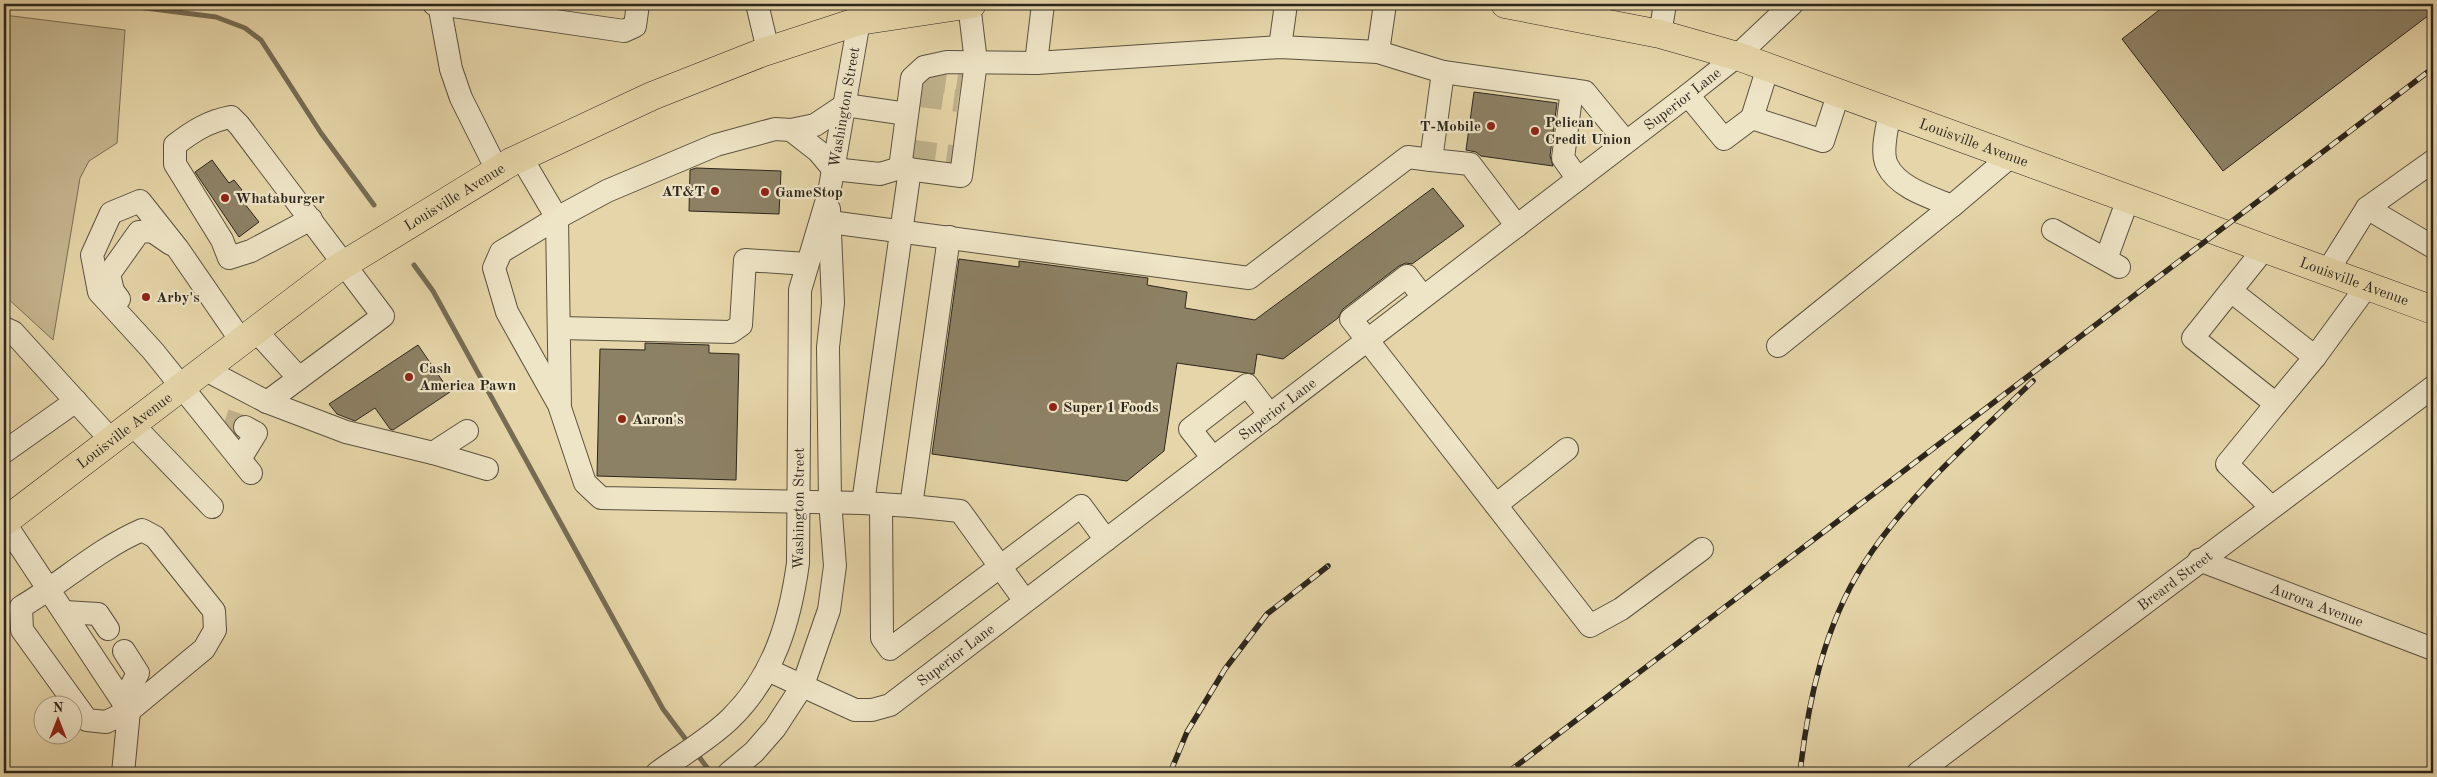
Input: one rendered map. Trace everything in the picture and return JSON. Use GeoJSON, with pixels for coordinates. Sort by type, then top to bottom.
{"type":"FeatureCollection","features":[{"type":"Feature","properties":{"kind":"main road","name":"Louisville Avenue"},"geometry":{"type":"LineString","coordinates":[[4,522],[345,264],[521,157],[652,96],[861,12],[970,4]]}},
{"type":"Feature","properties":{"kind":"main road","name":"Louisville Avenue"},"geometry":{"type":"LineString","coordinates":[[1505,4],[1660,34],[1737,56],[2433,310]]}},
{"type":"Feature","properties":{"kind":"street"},"geometry":{"type":"LineString","coordinates":[[434,4],[624,31],[635,26],[638,4]]}},
{"type":"Feature","properties":{"kind":"street"},"geometry":{"type":"LineString","coordinates":[[438,4],[451,69],[461,98],[497,170]]}},
{"type":"Feature","properties":{"kind":"street"},"geometry":{"type":"LineString","coordinates":[[757,4],[768,50]]}},
{"type":"Feature","properties":{"kind":"street"},"geometry":{"type":"LineString","coordinates":[[970,4],[976,62],[966,94],[958,149],[961,176],[911,125],[845,105],[816,125],[791,130],[775,129],[716,145],[607,191],[557,218],[501,252],[494,268],[507,312],[560,408],[585,484],[601,498],[798,503],[830,501],[960,511],[1025,601]]}},
{"type":"Feature","properties":{"kind":"street"},"geometry":{"type":"LineString","coordinates":[[1036,63],[1043,4]]}},
{"type":"Feature","properties":{"kind":"street"},"geometry":{"type":"LineString","coordinates":[[1280,47],[1286,4]]}},
{"type":"Feature","properties":{"kind":"street"},"geometry":{"type":"LineString","coordinates":[[1378,52],[1385,4]]}},
{"type":"Feature","properties":{"kind":"street"},"geometry":{"type":"LineString","coordinates":[[1660,34],[1665,4]]}},
{"type":"Feature","properties":{"kind":"street","name":"Superior Lane"},"geometry":{"type":"LineString","coordinates":[[768,670],[855,710],[872,710],[890,705],[1688,95],[1737,56],[1792,4]]}},
{"type":"Feature","properties":{"kind":"street","name":"Washington Street"},"geometry":{"type":"LineString","coordinates":[[665,768],[730,719],[768,670],[783,635],[793,602],[798,563],[800,290],[829,193],[861,12]]}},
{"type":"Feature","properties":{"kind":"street"},"geometry":{"type":"LineString","coordinates":[[1106,540],[1081,506],[890,649],[882,638],[872,504],[902,231],[911,125],[924,67],[947,62],[1036,63],[1280,47],[1378,52],[1443,72],[1586,92],[1626,142]]}},
{"type":"Feature","properties":{"kind":"street"},"geometry":{"type":"LineString","coordinates":[[1688,95],[1724,139],[1752,118],[1768,67]]}},
{"type":"Feature","properties":{"kind":"street"},"geometry":{"type":"LineString","coordinates":[[1432,160],[1443,72]]}},
{"type":"Feature","properties":{"kind":"street"},"geometry":{"type":"LineString","coordinates":[[1572,90],[1563,158],[1578,179]]}},
{"type":"Feature","properties":{"kind":"street"},"geometry":{"type":"LineString","coordinates":[[1752,118],[1823,141],[1839,92]]}},
{"type":"Feature","properties":{"kind":"street"},"geometry":{"type":"LineString","coordinates":[[1890,111],[1885,147],[1887,164],[1900,180],[1921,194],[1952,206]]}},
{"type":"Feature","properties":{"kind":"street"},"geometry":{"type":"LineString","coordinates":[[267,402],[383,316],[345,264],[239,124],[231,117],[215,120],[193,131],[175,145],[175,164],[222,240],[229,258],[251,251],[311,220]]}},
{"type":"Feature","properties":{"kind":"street"},"geometry":{"type":"LineString","coordinates":[[791,130],[818,151],[833,169],[880,174],[911,125]]}},
{"type":"Feature","properties":{"kind":"street"},"geometry":{"type":"LineString","coordinates":[[1778,346],[2011,156]]}},
{"type":"Feature","properties":{"kind":"street"},"geometry":{"type":"LineString","coordinates":[[521,157],[557,218],[560,408]]}},
{"type":"Feature","properties":{"kind":"street"},"geometry":{"type":"LineString","coordinates":[[830,222],[1249,278],[1408,157],[1470,164],[1517,226]]}},
{"type":"Feature","properties":{"kind":"street"},"geometry":{"type":"LineString","coordinates":[[2327,272],[2368,208],[2433,161]]}},
{"type":"Feature","properties":{"kind":"street","name":"Washington Street"},"geometry":{"type":"LineString","coordinates":[[732,771],[754,752],[775,728],[803,685],[829,610],[835,566],[830,501],[828,346],[833,303],[829,193]]}},
{"type":"Feature","properties":{"kind":"street"},"geometry":{"type":"LineString","coordinates":[[2053,230],[2112,263],[2128,199]]}},
{"type":"Feature","properties":{"kind":"street"},"geometry":{"type":"LineString","coordinates":[[226,423],[246,466],[256,433],[226,423],[181,388],[153,352],[99,292],[92,255],[111,213],[140,201],[249,336],[298,378]]}},
{"type":"Feature","properties":{"kind":"street"},"geometry":{"type":"LineString","coordinates":[[2368,208],[2433,247]]}},
{"type":"Feature","properties":{"kind":"street"},"geometry":{"type":"LineString","coordinates":[[153,352],[143,329],[113,291],[109,274],[139,232],[152,231],[178,249]]}},
{"type":"Feature","properties":{"kind":"street"},"geometry":{"type":"LineString","coordinates":[[911,506],[949,237]]}},
{"type":"Feature","properties":{"kind":"street"},"geometry":{"type":"LineString","coordinates":[[2264,249],[2193,338],[2276,404]]}},
{"type":"Feature","properties":{"kind":"street"},"geometry":{"type":"LineString","coordinates":[[560,328],[731,332],[741,325],[745,260],[807,264]]}},
{"type":"Feature","properties":{"kind":"street"},"geometry":{"type":"LineString","coordinates":[[2271,507],[2227,464],[2315,357],[2367,286]]}},
{"type":"Feature","properties":{"kind":"street"},"geometry":{"type":"LineString","coordinates":[[2231,291],[2315,357]]}},
{"type":"Feature","properties":{"kind":"street"},"geometry":{"type":"LineString","coordinates":[[4,328],[13,332],[76,401],[123,433],[212,507]]}},
{"type":"Feature","properties":{"kind":"street"},"geometry":{"type":"LineString","coordinates":[[1367,340],[1590,626],[1621,609],[1702,549]]}},
{"type":"Feature","properties":{"kind":"street"},"geometry":{"type":"LineString","coordinates":[[206,370],[267,402],[346,432],[433,453],[487,469]]}},
{"type":"Feature","properties":{"kind":"street"},"geometry":{"type":"LineString","coordinates":[[1213,458],[1190,429],[1246,385],[1270,415]]}},
{"type":"Feature","properties":{"kind":"street","name":"Breard Street"},"geometry":{"type":"LineString","coordinates":[[1918,773],[2433,387]]}},
{"type":"Feature","properties":{"kind":"street"},"geometry":{"type":"LineString","coordinates":[[4,452],[76,401]]}},
{"type":"Feature","properties":{"kind":"street"},"geometry":{"type":"LineString","coordinates":[[433,453],[467,431]]}},
{"type":"Feature","properties":{"kind":"street"},"geometry":{"type":"LineString","coordinates":[[1496,506],[1567,449]]}},
{"type":"Feature","properties":{"kind":"street"},"geometry":{"type":"LineString","coordinates":[[4,522],[51,590],[126,706]]}},
{"type":"Feature","properties":{"kind":"street"},"geometry":{"type":"LineString","coordinates":[[142,530],[155,537],[214,611],[215,630],[204,649],[126,706],[106,722],[87,720],[22,630],[21,607],[51,590],[119,540],[142,530]]}},
{"type":"Feature","properties":{"kind":"street","name":"Aurora Avenue"},"geometry":{"type":"LineString","coordinates":[[2200,560],[2433,649]]}},
{"type":"Feature","properties":{"kind":"street"},"geometry":{"type":"LineString","coordinates":[[65,612],[98,614],[108,629]]}},
{"type":"Feature","properties":{"kind":"street"},"geometry":{"type":"LineString","coordinates":[[123,773],[126,706],[138,673],[124,651]]}},
{"type":"Feature","properties":{"kind":"shaded area"},"geometry":{"type":"Polygon","coordinates":[[[4,15],[125,30],[117,143],[89,161],[80,178],[53,340],[4,295],[4,15]]]}},
{"type":"Feature","properties":{"kind":"building"},"geometry":{"type":"Polygon","coordinates":[[[2167,4],[2433,4],[2433,12],[2223,171],[2122,39],[2167,4]]]}},
{"type":"Feature","properties":{"kind":"building"},"geometry":{"type":"Polygon","coordinates":[[[1474,92],[1557,103],[1550,156],[1553,166],[1481,156],[1476,152],[1466,150],[1474,92]]]}},
{"type":"Feature","properties":{"kind":"building","name":"Whataburger"},"geometry":{"type":"Polygon","coordinates":[[[212,160],[229,183],[234,180],[242,190],[237,194],[259,222],[239,237],[195,172],[212,160]]]}},
{"type":"Feature","properties":{"kind":"building"},"geometry":{"type":"Polygon","coordinates":[[[696,168],[781,171],[779,214],[689,211],[690,170],[696,168]]]}},
{"type":"Feature","properties":{"kind":"building","name":"Super 1 Foods"},"geometry":{"type":"Polygon","coordinates":[[[1433,188],[1464,226],[1412,264],[1406,263],[1399,266],[1343,309],[1338,318],[1283,359],[1257,354],[1254,374],[1177,363],[1164,451],[1127,481],[932,454],[959,259],[1019,267],[1019,261],[1148,278],[1147,285],[1187,292],[1185,308],[1255,320],[1433,188]]]}},
{"type":"Feature","properties":{"kind":"building"},"geometry":{"type":"Polygon","coordinates":[[[645,343],[709,345],[709,353],[739,354],[736,480],[597,476],[600,349],[645,350],[645,343]]]}},
{"type":"Feature","properties":{"kind":"building"},"geometry":{"type":"Polygon","coordinates":[[[418,345],[450,392],[393,430],[390,429],[375,408],[355,421],[337,414],[329,404],[418,345]]]}},
{"type":"Feature","properties":{"kind":"waterway"},"geometry":{"type":"LineString","coordinates":[[114,4],[216,17],[245,28],[261,40],[321,133],[374,205]]}},
{"type":"Feature","properties":{"kind":"waterway"},"geometry":{"type":"LineString","coordinates":[[414,265],[433,291],[663,709],[690,745]]}},
{"type":"Feature","properties":{"kind":"waterway"},"geometry":{"type":"LineString","coordinates":[[697,754],[711,773]]}},
{"type":"Feature","properties":{"kind":"tunnel"},"geometry":{"type":"LineString","coordinates":[[924,79],[961,84]]}},
{"type":"Feature","properties":{"kind":"tunnel"},"geometry":{"type":"LineString","coordinates":[[921,96],[958,101]]}},
{"type":"Feature","properties":{"kind":"tunnel"},"geometry":{"type":"LineString","coordinates":[[914,151],[952,156]]}},
{"type":"Feature","properties":{"kind":"tunnel"},"geometry":{"type":"LineString","coordinates":[[225,420],[245,427]]}},
{"type":"Feature","properties":{"kind":"railway"},"geometry":{"type":"LineString","coordinates":[[1507,773],[2433,68]]}},
{"type":"Feature","properties":{"kind":"railway"},"geometry":{"type":"LineString","coordinates":[[1800,773],[1803,746],[1820,665],[1838,614],[1849,589],[1863,565],[1900,514],[1921,491],[2033,381]]}},
{"type":"Feature","properties":{"kind":"railway"},"geometry":{"type":"LineString","coordinates":[[1170,773],[1187,732],[1225,669],[1267,614],[1328,566]]}},
{"type":"Feature","properties":{"kind":"place","name":"T-Mobile"},"geometry":{"type":"Point","coordinates":[1491,126]}},
{"type":"Feature","properties":{"kind":"place","name":"Pelican Credit Union"},"geometry":{"type":"Point","coordinates":[1535,131]}},
{"type":"Feature","properties":{"kind":"place","name":"AT&T"},"geometry":{"type":"Point","coordinates":[715,191]}},
{"type":"Feature","properties":{"kind":"place","name":"GameStop"},"geometry":{"type":"Point","coordinates":[765,192]}},
{"type":"Feature","properties":{"kind":"place","name":"Whataburger"},"geometry":{"type":"Point","coordinates":[225,198]}},
{"type":"Feature","properties":{"kind":"place","name":"Arby's"},"geometry":{"type":"Point","coordinates":[146,297]}},
{"type":"Feature","properties":{"kind":"place","name":"Cash America Pawn"},"geometry":{"type":"Point","coordinates":[409,377]}},
{"type":"Feature","properties":{"kind":"place","name":"Super 1 Foods"},"geometry":{"type":"Point","coordinates":[1053,407]}},
{"type":"Feature","properties":{"kind":"place","name":"Aaron's"},"geometry":{"type":"Point","coordinates":[622,419]}}]}
